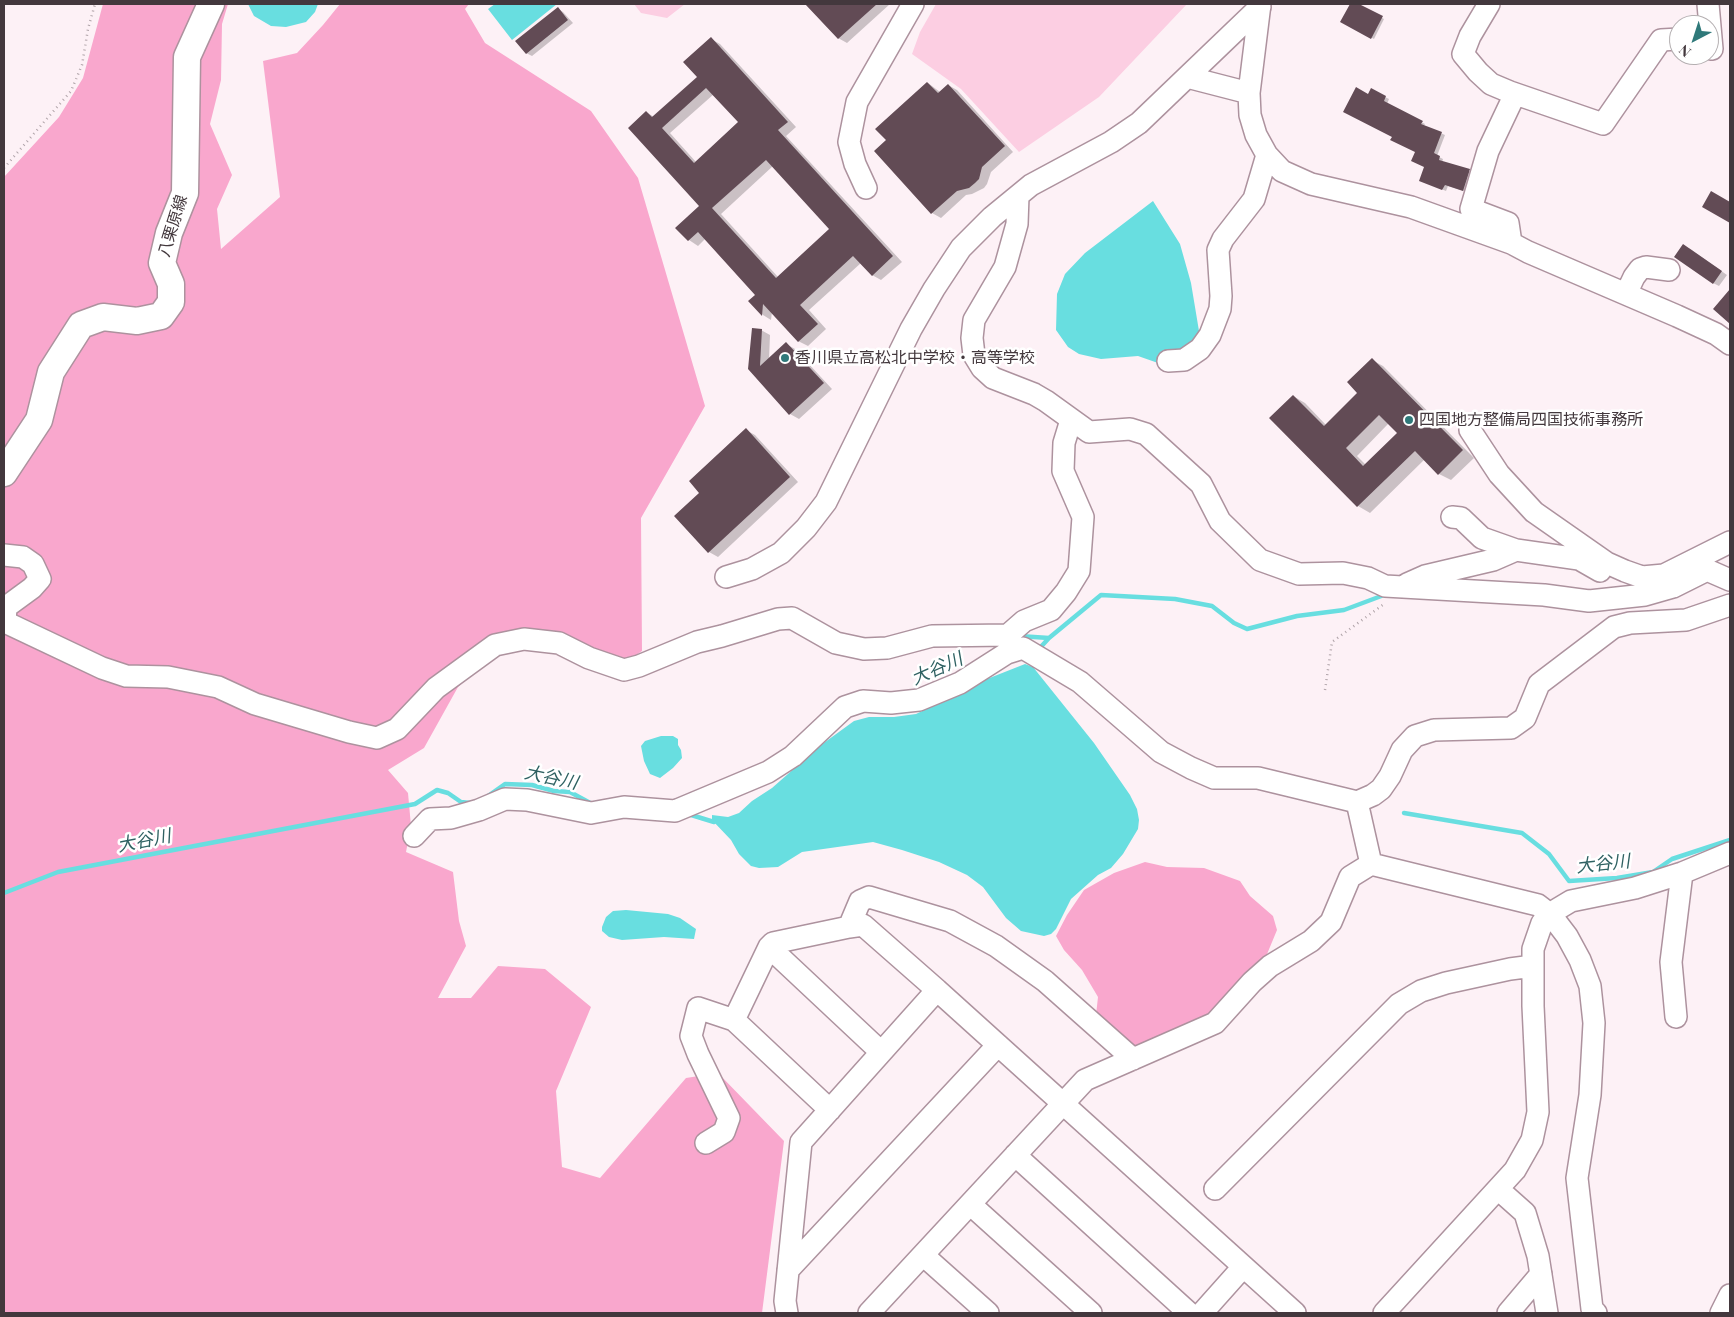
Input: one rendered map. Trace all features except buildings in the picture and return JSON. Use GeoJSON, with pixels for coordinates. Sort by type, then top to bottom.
{"type":"FeatureCollection","features":[{"type":"Feature","properties":{"kind":"main road","name":"八栗原線"},"geometry":{"type":"LineString","coordinates":[[4,472],[39,420],[51,372],[81,325],[103,317],[137,320],[161,316],[171,302],[171,284],[162,263],[169,233],[184,193],[187,57],[211,4]]}},
{"type":"Feature","properties":{"kind":"street"},"geometry":{"type":"LineString","coordinates":[[866,188],[855,164],[849,142],[857,102],[913,4]]}},
{"type":"Feature","properties":{"kind":"street"},"geometry":{"type":"LineString","coordinates":[[1489,4],[1470,36],[1463,54],[1491,84],[1603,124],[1661,40],[1669,40]]}},
{"type":"Feature","properties":{"kind":"street"},"geometry":{"type":"LineString","coordinates":[[726,577],[752,569],[781,553],[806,528],[826,502],[911,329],[961,248],[992,218],[1031,185],[1111,142],[1139,123],[1260,6]]}},
{"type":"Feature","properties":{"kind":"street"},"geometry":{"type":"LineString","coordinates":[[1260,6],[1249,93],[1250,115],[1256,135],[1267,155],[1282,171],[1311,184],[1411,207],[1511,243],[1708,331],[1730,344]]}},
{"type":"Feature","properties":{"kind":"street"},"geometry":{"type":"LineString","coordinates":[[1187,76],[1249,93]]}},
{"type":"Feature","properties":{"kind":"street"},"geometry":{"type":"LineString","coordinates":[[1511,243],[1508,222],[1471,209],[1488,151],[1515,94]]}},
{"type":"Feature","properties":{"kind":"street"},"geometry":{"type":"LineString","coordinates":[[1168,361],[1184,360],[1200,349],[1210,334],[1220,309],[1218,250],[1223,239],[1254,199],[1267,155]]}},
{"type":"Feature","properties":{"kind":"street"},"geometry":{"type":"LineString","coordinates":[[1018,196],[1017,224],[1005,267],[974,320],[972,338],[974,355],[982,368],[993,378],[1040,398],[1088,432],[1130,429],[1146,434],[1201,484],[1220,521],[1260,560],[1298,574],[1343,573],[1368,578],[1386,586],[1544,595],[1589,601],[1645,595],[1673,587],[1730,542]]}},
{"type":"Feature","properties":{"kind":"street"},"geometry":{"type":"LineString","coordinates":[[1626,294],[1640,269],[1646,267],[1669,270]]}},
{"type":"Feature","properties":{"kind":"street"},"geometry":{"type":"LineString","coordinates":[[414,836],[430,818],[451,818],[479,810],[505,799],[527,800],[591,813],[624,807],[675,811],[768,772],[792,756],[845,707],[863,701],[891,703],[919,700],[960,683],[1007,653],[1016,642],[1024,621],[1051,610],[1066,592],[1079,571],[1083,517],[1063,471],[1064,443],[1071,420]]}},
{"type":"Feature","properties":{"kind":"street"},"geometry":{"type":"LineString","coordinates":[[1470,430],[1499,474],[1534,512],[1607,563],[1642,577],[1664,575],[1703,563],[1730,580]]}},
{"type":"Feature","properties":{"kind":"street"},"geometry":{"type":"LineString","coordinates":[[1452,517],[1461,518],[1482,538],[1516,550],[1580,559],[1627,586],[1656,592]]}},
{"type":"Feature","properties":{"kind":"street"},"geometry":{"type":"LineString","coordinates":[[1401,587],[1425,576],[1493,560],[1516,550]]}},
{"type":"Feature","properties":{"kind":"street"},"geometry":{"type":"LineString","coordinates":[[4,555],[23,557],[33,564],[40,579],[32,588],[6,607],[5,622],[13,626],[102,668],[126,676],[168,677],[218,688],[255,704],[348,732],[377,738],[397,729],[436,688],[495,646],[524,639],[559,643],[589,658],[624,670],[639,666],[697,642],[778,619],[792,618],[836,643],[864,650],[887,648],[932,636],[1016,642],[1080,682],[1161,752],[1191,768],[1214,778],[1258,778],[1357,802],[1381,790],[1402,750],[1415,736],[1434,730],[1511,728],[1524,718],[1539,684],[1614,627],[1630,623],[1686,620],[1730,605]]}},
{"type":"Feature","properties":{"kind":"street"},"geometry":{"type":"LineString","coordinates":[[1357,802],[1371,864]]}},
{"type":"Feature","properties":{"kind":"street"},"geometry":{"type":"LineString","coordinates":[[1384,1313],[1498,1189],[1514,1170],[1532,1140],[1538,1112],[1533,966],[1534,949],[1542,924],[1550,915],[1571,901],[1635,888],[1682,873],[1730,853]]}},
{"type":"Feature","properties":{"kind":"street"},"geometry":{"type":"LineString","coordinates":[[879,1310],[923,1255],[1085,1080],[1215,1023],[1252,982],[1270,966],[1311,941],[1331,922],[1350,877],[1371,864],[1538,905],[1550,915],[1567,936],[1580,960],[1590,986],[1594,1023],[1590,1095],[1577,1178],[1592,1309],[1596,1313]]}},
{"type":"Feature","properties":{"kind":"street"},"geometry":{"type":"LineString","coordinates":[[1676,1018],[1671,962],[1682,873]]}},
{"type":"Feature","properties":{"kind":"street"},"geometry":{"type":"LineString","coordinates":[[849,927],[860,901],[869,897],[950,921],[996,946],[1045,981],[1133,1059]]}},
{"type":"Feature","properties":{"kind":"street"},"geometry":{"type":"LineString","coordinates":[[734,1020],[773,943],[849,927],[863,926],[937,990],[1295,1313]]}},
{"type":"Feature","properties":{"kind":"street"},"geometry":{"type":"LineString","coordinates":[[770,947],[881,1052]]}},
{"type":"Feature","properties":{"kind":"street"},"geometry":{"type":"LineString","coordinates":[[1216,1189],[1400,1004],[1421,991],[1446,983],[1533,966]]}},
{"type":"Feature","properties":{"kind":"street"},"geometry":{"type":"LineString","coordinates":[[787,1313],[785,1301],[800,1142],[937,990]]}},
{"type":"Feature","properties":{"kind":"street"},"geometry":{"type":"LineString","coordinates":[[706,1143],[724,1132],[729,1118],[691,1036],[698,1008],[734,1020],[830,1110]]}},
{"type":"Feature","properties":{"kind":"street"},"geometry":{"type":"LineString","coordinates":[[788,1270],[998,1045]]}},
{"type":"Feature","properties":{"kind":"street"},"geometry":{"type":"LineString","coordinates":[[1015,1155],[1189,1313]]}},
{"type":"Feature","properties":{"kind":"street"},"geometry":{"type":"LineString","coordinates":[[1498,1189],[1525,1213],[1538,1256],[1547,1313]]}},
{"type":"Feature","properties":{"kind":"street"},"geometry":{"type":"LineString","coordinates":[[970,1204],[1091,1313]]}},
{"type":"Feature","properties":{"kind":"street"},"geometry":{"type":"LineString","coordinates":[[923,1255],[988,1313]]}},
{"type":"Feature","properties":{"kind":"street"},"geometry":{"type":"LineString","coordinates":[[1210,1311],[1243,1267]]}},
{"type":"Feature","properties":{"kind":"street"},"geometry":{"type":"LineString","coordinates":[[1508,1313],[1541,1274]]}},
{"type":"Feature","properties":{"kind":"street"},"geometry":{"type":"LineString","coordinates":[[1721,1313],[1730,1296]]}},
{"type":"Feature","properties":{"kind":"path"},"geometry":{"type":"LineString","coordinates":[[4,168],[71,91],[82,65],[88,29],[95,4]]}},
{"type":"Feature","properties":{"kind":"path"},"geometry":{"type":"LineString","coordinates":[[1326,690],[1332,642],[1390,600],[1401,587]]}},
{"type":"Feature","properties":{"kind":"shaded area"},"geometry":{"type":"Polygon","coordinates":[[[103,4],[228,4],[222,24],[221,80],[210,124],[232,175],[217,209],[221,249],[280,197],[263,61],[297,53],[340,4],[469,4],[465,9],[485,43],[591,111],[638,178],[705,406],[641,518],[642,651],[623,664],[516,634],[458,687],[424,748],[388,770],[408,793],[411,826],[406,852],[453,872],[459,921],[466,946],[438,998],[471,998],[498,966],[545,969],[591,1007],[556,1091],[562,1167],[600,1178],[686,1078],[718,1073],[784,1141],[762,1313],[4,1313],[4,177],[59,117],[83,78],[103,4]]]}},
{"type":"Feature","properties":{"kind":"shaded area"},"geometry":{"type":"Polygon","coordinates":[[[634,4],[685,4],[667,18],[641,13],[634,4]]]}},
{"type":"Feature","properties":{"kind":"shaded area"},"geometry":{"type":"Polygon","coordinates":[[[936,4],[1187,4],[1099,97],[1019,152],[961,89],[912,54],[920,32],[936,4]]]}},
{"type":"Feature","properties":{"kind":"shaded area"},"geometry":{"type":"Polygon","coordinates":[[[1145,862],[1167,867],[1204,868],[1240,881],[1250,896],[1273,916],[1277,930],[1265,959],[1210,1018],[1132,1049],[1096,1015],[1098,997],[1082,970],[1064,950],[1056,936],[1067,915],[1084,890],[1114,873],[1145,862]]]}},
{"type":"Feature","properties":{"kind":"water"},"geometry":{"type":"Polygon","coordinates":[[[248,4],[318,4],[315,12],[306,22],[286,27],[271,26],[254,16],[248,4]]]}},
{"type":"Feature","properties":{"kind":"water"},"geometry":{"type":"Polygon","coordinates":[[[495,4],[557,4],[512,40],[488,9],[495,4]]]}},
{"type":"Feature","properties":{"kind":"water"},"geometry":{"type":"Polygon","coordinates":[[[1153,201],[1180,244],[1191,283],[1201,343],[1158,363],[1138,356],[1101,359],[1079,354],[1068,347],[1056,330],[1057,294],[1065,274],[1085,253],[1153,201]]]}},
{"type":"Feature","properties":{"kind":"water"},"geometry":{"type":"Polygon","coordinates":[[[1025,664],[1033,667],[1094,743],[1130,795],[1137,809],[1139,820],[1138,829],[1123,854],[1111,868],[1098,875],[1071,899],[1056,929],[1051,934],[1044,936],[1021,931],[1006,918],[983,887],[967,875],[939,862],[873,842],[802,852],[778,867],[759,868],[751,866],[739,854],[731,840],[712,820],[712,815],[728,817],[739,813],[752,801],[772,788],[821,745],[854,721],[869,717],[894,717],[916,714],[987,679],[1025,664]]]}},
{"type":"Feature","properties":{"kind":"water"},"geometry":{"type":"Polygon","coordinates":[[[661,736],[673,736],[678,739],[682,758],[660,778],[650,774],[644,761],[641,746],[645,741],[661,736]]]}},
{"type":"Feature","properties":{"kind":"water"},"geometry":{"type":"Polygon","coordinates":[[[626,910],[668,914],[680,918],[696,929],[694,939],[664,937],[622,940],[609,937],[602,931],[606,917],[613,911],[626,910]]]}},
{"type":"Feature","properties":{"kind":"waterway"},"geometry":{"type":"LineString","coordinates":[[1019,636],[1049,638],[1101,595],[1175,599],[1212,606],[1234,623],[1247,629],[1297,616],[1344,610],[1384,595]]}},
{"type":"Feature","properties":{"kind":"waterway"},"geometry":{"type":"LineString","coordinates":[[1038,650],[1049,638]]}},
{"type":"Feature","properties":{"kind":"waterway","name":"大谷川"},"geometry":{"type":"LineString","coordinates":[[488,796],[505,784],[532,785],[554,791],[570,792],[592,804]]}},
{"type":"Feature","properties":{"kind":"waterway","name":"大谷川"},"geometry":{"type":"LineString","coordinates":[[4,893],[58,872],[415,804],[437,790],[448,793],[461,802],[470,803]]}},
{"type":"Feature","properties":{"kind":"waterway","name":"大谷川"},"geometry":{"type":"LineString","coordinates":[[1404,813],[1522,833],[1549,854],[1569,881],[1617,878],[1653,872],[1672,859],[1730,840]]}},
{"type":"Feature","properties":{"kind":"waterway"},"geometry":{"type":"LineString","coordinates":[[688,814],[714,822]]}},
{"type":"Feature","properties":{"kind":"place","name":"香川県立高松北中学校・高等学校"},"geometry":{"type":"Point","coordinates":[785,358]}},
{"type":"Feature","properties":{"kind":"place","name":"四国地方整備局四国技術事務所"},"geometry":{"type":"Point","coordinates":[1409,420]}}]}
